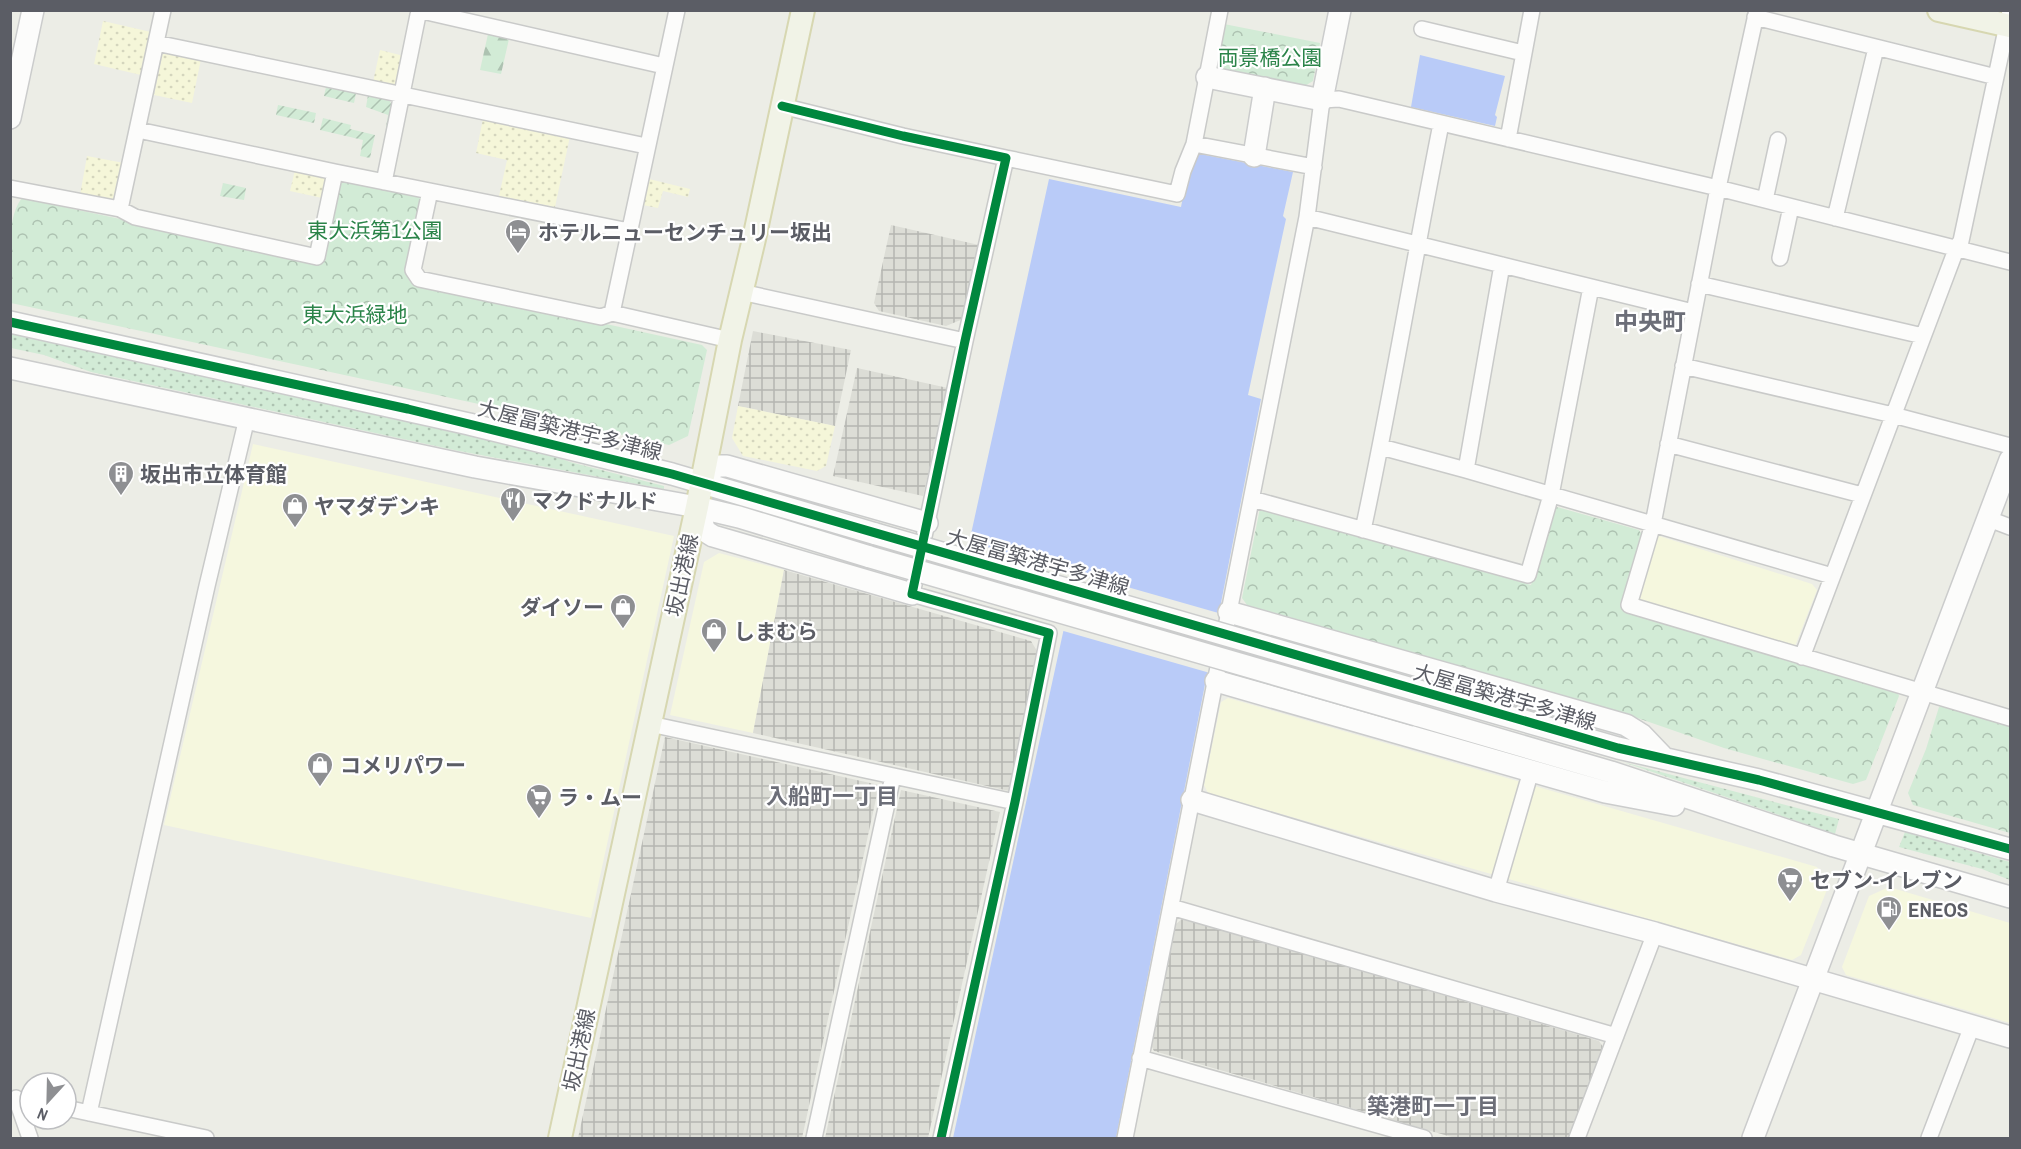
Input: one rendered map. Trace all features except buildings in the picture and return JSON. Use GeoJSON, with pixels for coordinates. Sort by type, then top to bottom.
{"type":"FeatureCollection","features":[{"type":"Feature","properties":{"kind":"main road"},"geometry":{"type":"LineString","coordinates":[[10,118],[33,10]]}},
{"type":"Feature","properties":{"kind":"main road","name":"坂出港線"},"geometry":{"type":"LineString","coordinates":[[560,1138],[697,507],[730,340],[803,10]]}},
{"type":"Feature","properties":{"kind":"main road"},"geometry":{"type":"LineString","coordinates":[[1207,77],[1322,100],[1340,10]]}},
{"type":"Feature","properties":{"kind":"main road"},"geometry":{"type":"LineString","coordinates":[[1939,10],[2010,21]]}},
{"type":"Feature","properties":{"kind":"main road"},"geometry":{"type":"LineString","coordinates":[[1254,156],[1265,88]]}},
{"type":"Feature","properties":{"kind":"main road","name":"大屋冨築港宇多津線"},"geometry":{"type":"LineString","coordinates":[[10,322],[408,409],[702,482],[1618,748],[1759,780],[2010,849]]}},
{"type":"Feature","properties":{"kind":"main road","name":"大屋冨築港宇多津線"},"geometry":{"type":"LineString","coordinates":[[10,368],[475,467],[697,507],[1611,772],[1749,819],[2010,897]]}},
{"type":"Feature","properties":{"kind":"main road"},"geometry":{"type":"LineString","coordinates":[[1753,1138],[2010,460]]}},
{"type":"Feature","properties":{"kind":"main road"},"geometry":{"type":"LineString","coordinates":[[702,482],[716,466],[727,466],[927,523]]}},
{"type":"Feature","properties":{"kind":"main road"},"geometry":{"type":"LineString","coordinates":[[697,507],[705,531],[713,536],[912,594]]}},
{"type":"Feature","properties":{"kind":"main road"},"geometry":{"type":"LineString","coordinates":[[1229,612],[1626,725],[1642,735],[1664,759]]}},
{"type":"Feature","properties":{"kind":"main road"},"geometry":{"type":"LineString","coordinates":[[1216,681],[1605,792],[1749,819]]}},
{"type":"Feature","properties":{"kind":"main road"},"geometry":{"type":"LineString","coordinates":[[1192,800],[1496,891],[1655,933],[2010,1037]]}},
{"type":"Feature","properties":{"kind":"street"},"geometry":{"type":"LineString","coordinates":[[120,209],[163,10]]}},
{"type":"Feature","properties":{"kind":"street"},"geometry":{"type":"LineString","coordinates":[[612,313],[677,10]]}},
{"type":"Feature","properties":{"kind":"street"},"geometry":{"type":"LineString","coordinates":[[783,106],[903,136],[1177,194],[1194,144],[1220,10]]}},
{"type":"Feature","properties":{"kind":"street"},"geometry":{"type":"LineString","coordinates":[[1508,139],[1532,10]]}},
{"type":"Feature","properties":{"kind":"street"},"geometry":{"type":"LineString","coordinates":[[384,182],[419,11],[664,66]]}},
{"type":"Feature","properties":{"kind":"street"},"geometry":{"type":"LineString","coordinates":[[2010,94],[1996,83],[1756,14],[1718,188],[1653,524],[1629,605],[2010,718]]}},
{"type":"Feature","properties":{"kind":"street"},"geometry":{"type":"LineString","coordinates":[[1802,657],[1961,241],[2010,21]]}},
{"type":"Feature","properties":{"kind":"street"},"geometry":{"type":"LineString","coordinates":[[1422,29],[1523,53]]}},
{"type":"Feature","properties":{"kind":"street"},"geometry":{"type":"LineString","coordinates":[[156,43],[646,146]]}},
{"type":"Feature","properties":{"kind":"street"},"geometry":{"type":"LineString","coordinates":[[1835,218],[1875,48]]}},
{"type":"Feature","properties":{"kind":"street"},"geometry":{"type":"LineString","coordinates":[[1125,1138],[1307,217],[1322,100],[1339,99],[1718,188],[2010,262]]}},
{"type":"Feature","properties":{"kind":"street"},"geometry":{"type":"LineString","coordinates":[[1363,530],[1381,447],[1441,124]]}},
{"type":"Feature","properties":{"kind":"street"},"geometry":{"type":"LineString","coordinates":[[138,130],[629,231]]}},
{"type":"Feature","properties":{"kind":"street"},"geometry":{"type":"LineString","coordinates":[[1765,200],[1778,140]]}},
{"type":"Feature","properties":{"kind":"street"},"geometry":{"type":"LineString","coordinates":[[1194,144],[1314,167]]}},
{"type":"Feature","properties":{"kind":"street"},"geometry":{"type":"LineString","coordinates":[[941,1138],[1015,802],[1049,633],[912,594],[964,341],[1006,158]]}},
{"type":"Feature","properties":{"kind":"street"},"geometry":{"type":"LineString","coordinates":[[10,188],[120,209],[135,217],[317,257],[335,172]]}},
{"type":"Feature","properties":{"kind":"street"},"geometry":{"type":"LineString","coordinates":[[430,191],[413,270],[419,279],[602,317],[612,313],[730,340]]}},
{"type":"Feature","properties":{"kind":"street"},"geometry":{"type":"LineString","coordinates":[[1780,258],[1791,207]]}},
{"type":"Feature","properties":{"kind":"street"},"geometry":{"type":"LineString","coordinates":[[1307,217],[1694,312]]}},
{"type":"Feature","properties":{"kind":"street"},"geometry":{"type":"LineString","coordinates":[[1466,470],[1502,265]]}},
{"type":"Feature","properties":{"kind":"street"},"geometry":{"type":"LineString","coordinates":[[1699,284],[1923,336]]}},
{"type":"Feature","properties":{"kind":"street"},"geometry":{"type":"LineString","coordinates":[[1251,499],[1528,575],[1551,495],[1591,287]]}},
{"type":"Feature","properties":{"kind":"street"},"geometry":{"type":"LineString","coordinates":[[741,292],[964,341]]}},
{"type":"Feature","properties":{"kind":"street"},"geometry":{"type":"LineString","coordinates":[[1683,366],[1893,415],[2010,446]]}},
{"type":"Feature","properties":{"kind":"street"},"geometry":{"type":"LineString","coordinates":[[89,1113],[247,418]]}},
{"type":"Feature","properties":{"kind":"street"},"geometry":{"type":"LineString","coordinates":[[1668,444],[1862,495]]}},
{"type":"Feature","properties":{"kind":"street"},"geometry":{"type":"LineString","coordinates":[[1381,447],[1832,576]]}},
{"type":"Feature","properties":{"kind":"street"},"geometry":{"type":"LineString","coordinates":[[1989,519],[2010,527]]}},
{"type":"Feature","properties":{"kind":"street"},"geometry":{"type":"LineString","coordinates":[[650,724],[1015,802]]}},
{"type":"Feature","properties":{"kind":"street"},"geometry":{"type":"LineString","coordinates":[[1496,891],[1531,771]]}},
{"type":"Feature","properties":{"kind":"street"},"geometry":{"type":"LineString","coordinates":[[814,1138],[894,776]]}},
{"type":"Feature","properties":{"kind":"street"},"geometry":{"type":"LineString","coordinates":[[1171,907],[1616,1036]]}},
{"type":"Feature","properties":{"kind":"street"},"geometry":{"type":"LineString","coordinates":[[1577,1138],[1655,933]]}},
{"type":"Feature","properties":{"kind":"street"},"geometry":{"type":"LineString","coordinates":[[1929,1138],[1972,1026]]}},
{"type":"Feature","properties":{"kind":"street"},"geometry":{"type":"LineString","coordinates":[[1140,1058],[1424,1138]]}},
{"type":"Feature","properties":{"kind":"street"},"geometry":{"type":"LineString","coordinates":[[78,1111],[206,1138]]}},
{"type":"Feature","properties":{"kind":"shaded area"},"geometry":{"type":"Polygon","coordinates":[[[891,225],[979,245],[963,319],[946,326],[879,311],[874,303],[891,225]]]}},
{"type":"Feature","properties":{"kind":"shaded area"},"geometry":{"type":"Polygon","coordinates":[[[753,331],[851,350],[835,426],[738,406],[753,331]]]}},
{"type":"Feature","properties":{"kind":"shaded area"},"geometry":{"type":"Polygon","coordinates":[[[857,368],[948,388],[923,496],[833,476],[857,368]]]}},
{"type":"Feature","properties":{"kind":"shaded area"},"geometry":{"type":"Polygon","coordinates":[[[253,444],[674,536],[591,918],[164,825],[253,444]]]}},
{"type":"Feature","properties":{"kind":"shaded area"},"geometry":{"type":"Polygon","coordinates":[[[1659,536],[1812,584],[1817,590],[1795,646],[1788,648],[1640,603],[1637,597],[1654,538],[1659,536]]]}},
{"type":"Feature","properties":{"kind":"shaded area"},"geometry":{"type":"Polygon","coordinates":[[[719,553],[784,570],[753,733],[670,715],[704,562],[719,553]]]}},
{"type":"Feature","properties":{"kind":"shaded area"},"geometry":{"type":"Polygon","coordinates":[[[784,570],[1031,641],[1037,651],[1009,791],[753,733],[784,570]]]}},
{"type":"Feature","properties":{"kind":"shaded area"},"geometry":{"type":"Polygon","coordinates":[[[1228,698],[1817,867],[1828,887],[1801,955],[1792,960],[1208,793],[1204,785],[1221,702],[1228,698]]]}},
{"type":"Feature","properties":{"kind":"shaded area"},"geometry":{"type":"Polygon","coordinates":[[[665,737],[879,785],[802,1138],[578,1138],[665,737]]]}},
{"type":"Feature","properties":{"kind":"shaded area"},"geometry":{"type":"Polygon","coordinates":[[[901,790],[1000,812],[928,1138],[825,1138],[901,790]]]}},
{"type":"Feature","properties":{"kind":"shaded area"},"geometry":{"type":"Polygon","coordinates":[[[1889,887],[2010,923],[2010,1023],[1846,975],[1842,967],[1869,896],[1889,887]]]}},
{"type":"Feature","properties":{"kind":"shaded area"},"geometry":{"type":"Polygon","coordinates":[[[1183,918],[1599,1041],[1603,1047],[1568,1138],[1455,1138],[1154,1051],[1151,1045],[1176,924],[1183,918]]]}},
{"type":"Feature","properties":{"kind":"green space","name":"両景橋公園"},"geometry":{"type":"Polygon","coordinates":[[[1224,24],[1320,43],[1313,81],[1303,87],[1227,73],[1217,58],[1224,24]]]}},
{"type":"Feature","properties":{"kind":"green space"},"geometry":{"type":"Polygon","coordinates":[[[488,34],[509,39],[501,74],[480,70],[488,34]]]}},
{"type":"Feature","properties":{"kind":"green space"},"geometry":{"type":"Polygon","coordinates":[[[326,87],[356,93],[354,103],[324,96],[326,87]]]}},
{"type":"Feature","properties":{"kind":"green space"},"geometry":{"type":"Polygon","coordinates":[[[368,95],[389,100],[392,105],[387,127],[388,115],[366,107],[368,95]]]}},
{"type":"Feature","properties":{"kind":"green space"},"geometry":{"type":"Polygon","coordinates":[[[278,105],[316,113],[314,123],[276,115],[278,105]]]}},
{"type":"Feature","properties":{"kind":"green space"},"geometry":{"type":"Polygon","coordinates":[[[323,118],[351,125],[350,129],[375,135],[370,158],[360,156],[363,140],[320,130],[323,118]]]}},
{"type":"Feature","properties":{"kind":"green space","name":"東大浜緑地"},"geometry":{"type":"Polygon","coordinates":[[[344,181],[420,196],[423,202],[409,281],[702,345],[707,350],[688,436],[669,445],[11,303],[11,234],[16,208],[22,198],[322,262],[340,183],[344,181]]]}},
{"type":"Feature","properties":{"kind":"green space"},"geometry":{"type":"Polygon","coordinates":[[[223,183],[246,188],[244,200],[220,196],[223,183]]]}},
{"type":"Feature","properties":{"kind":"green space"},"geometry":{"type":"Polygon","coordinates":[[[11,330],[532,447],[570,462],[664,486],[664,489],[459,451],[91,372],[44,355],[11,348],[11,330]]]}},
{"type":"Feature","properties":{"kind":"green space"},"geometry":{"type":"Polygon","coordinates":[[[1557,507],[1639,530],[1642,535],[1622,610],[1897,691],[1899,696],[1866,780],[1853,784],[1724,748],[1626,714],[1247,605],[1242,598],[1260,508],[1531,585],[1553,510],[1557,507]]]}},
{"type":"Feature","properties":{"kind":"green space"},"geometry":{"type":"Polygon","coordinates":[[[1944,705],[2010,724],[2010,833],[1913,805],[1908,793],[1926,749],[1939,707],[1944,705]]]}},
{"type":"Feature","properties":{"kind":"green space"},"geometry":{"type":"Polygon","coordinates":[[[1623,762],[1839,819],[1835,834],[1623,762]]]}},
{"type":"Feature","properties":{"kind":"green space"},"geometry":{"type":"Polygon","coordinates":[[[1905,832],[2010,862],[2010,880],[1982,869],[1899,847],[1905,832]]]}},
{"type":"Feature","properties":{"kind":"sand"},"geometry":{"type":"Polygon","coordinates":[[[103,21],[151,32],[141,75],[94,64],[103,21]]]}},
{"type":"Feature","properties":{"kind":"sand"},"geometry":{"type":"Polygon","coordinates":[[[380,50],[404,56],[397,87],[373,82],[380,50]]]}},
{"type":"Feature","properties":{"kind":"sand"},"geometry":{"type":"Polygon","coordinates":[[[163,51],[201,59],[192,103],[154,95],[163,51]]]}},
{"type":"Feature","properties":{"kind":"sand"},"geometry":{"type":"Polygon","coordinates":[[[483,119],[570,136],[555,207],[499,196],[507,160],[476,153],[483,119]]]}},
{"type":"Feature","properties":{"kind":"sand"},"geometry":{"type":"Polygon","coordinates":[[[87,156],[124,163],[118,195],[109,201],[80,195],[87,156]]]}},
{"type":"Feature","properties":{"kind":"sand"},"geometry":{"type":"Polygon","coordinates":[[[295,170],[326,176],[322,198],[290,191],[295,170]]]}},
{"type":"Feature","properties":{"kind":"sand"},"geometry":{"type":"Polygon","coordinates":[[[649,179],[690,189],[688,197],[663,191],[658,208],[643,205],[649,179]]]}},
{"type":"Feature","properties":{"kind":"sand"},"geometry":{"type":"Polygon","coordinates":[[[738,406],[835,426],[826,466],[817,471],[743,456],[732,438],[738,406]]]}},
{"type":"Feature","properties":{"kind":"water"},"geometry":{"type":"Polygon","coordinates":[[[1420,55],[1505,76],[1495,115],[1497,117],[1495,126],[1411,107],[1420,55]]]}},
{"type":"Feature","properties":{"kind":"water"},"geometry":{"type":"Polygon","coordinates":[[[1195,153],[1293,172],[1283,216],[1286,219],[1248,395],[1261,399],[1116,1138],[953,1138],[1076,573],[1046,564],[962,575],[1049,179],[1181,207],[1188,171],[1195,153]]]}},
{"type":"Feature","properties":{"kind":"pier"},"geometry":{"type":"Polygon","coordinates":[[[966,541],[1222,614],[1210,673],[1060,630],[1072,574],[1048,567],[1041,599],[959,575],[966,541]]]}},
{"type":"Feature","properties":{"kind":"cycle path"},"geometry":{"type":"LineString","coordinates":[[782,106],[903,136],[1006,158],[912,594],[1049,633],[1015,802],[941,1138]]}},
{"type":"Feature","properties":{"kind":"cycle path"},"geometry":{"type":"LineString","coordinates":[[10,322],[408,409],[672,474],[1618,748],[1759,780],[2010,849]]}},
{"type":"Feature","properties":{"kind":"place","name":"ホテルニューセンチュリー坂出"},"geometry":{"type":"Point","coordinates":[518,255]}},
{"type":"Feature","properties":{"kind":"place","name":"坂出市立体育館"},"geometry":{"type":"Point","coordinates":[121,497]}},
{"type":"Feature","properties":{"kind":"place","name":"マクドナルド"},"geometry":{"type":"Point","coordinates":[513,523]}},
{"type":"Feature","properties":{"kind":"place","name":"ヤマダデンキ"},"geometry":{"type":"Point","coordinates":[295,529]}},
{"type":"Feature","properties":{"kind":"place","name":"ダイソー"},"geometry":{"type":"Point","coordinates":[623,630]}},
{"type":"Feature","properties":{"kind":"place","name":"しまむら"},"geometry":{"type":"Point","coordinates":[714,654]}},
{"type":"Feature","properties":{"kind":"place","name":"コメリパワー"},"geometry":{"type":"Point","coordinates":[320,788]}},
{"type":"Feature","properties":{"kind":"place","name":"ラ・ムー"},"geometry":{"type":"Point","coordinates":[539,820]}},
{"type":"Feature","properties":{"kind":"place","name":"セブン-イレブン"},"geometry":{"type":"Point","coordinates":[1790,903]}},
{"type":"Feature","properties":{"kind":"place","name":"ENEOS"},"geometry":{"type":"Point","coordinates":[1889,932]}},
{"type":"Feature","properties":{"kind":"district","name":"中央町"},"geometry":{"type":"Point","coordinates":[1650,321]}},
{"type":"Feature","properties":{"kind":"district","name":"入船町一丁目"},"geometry":{"type":"Point","coordinates":[832,796]}},
{"type":"Feature","properties":{"kind":"district","name":"築港町一丁目"},"geometry":{"type":"Point","coordinates":[1433,1106]}},
{"type":"Feature","properties":{"kind":"park label","name":"東大浜第1公園"},"geometry":{"type":"Point","coordinates":[375,230]}}]}
